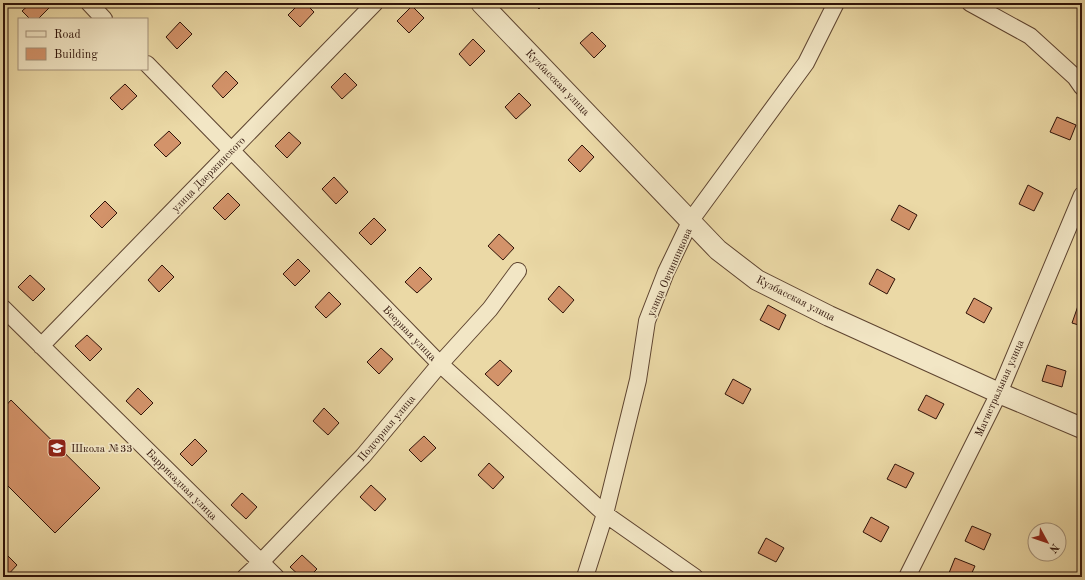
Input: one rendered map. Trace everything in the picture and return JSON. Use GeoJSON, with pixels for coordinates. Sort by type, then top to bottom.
{"type":"FeatureCollection","features":[{"type":"Feature","properties":{"kind":"street"},"geometry":{"type":"LineString","coordinates":[[89,3],[103,18]]}},
{"type":"Feature","properties":{"kind":"street","name":"улица Дзержинского"},"geometry":{"type":"LineString","coordinates":[[41,346],[375,3]]}},
{"type":"Feature","properties":{"kind":"street","name":"Кузбасская улица"},"geometry":{"type":"LineString","coordinates":[[481,3],[691,220],[718,250],[757,280],[829,316],[1082,428]]}},
{"type":"Feature","properties":{"kind":"street","name":"улица Овчинникова"},"geometry":{"type":"LineString","coordinates":[[585,577],[605,514],[638,380],[647,321],[666,272],[691,220],[806,63],[836,3]]}},
{"type":"Feature","properties":{"kind":"street"},"geometry":{"type":"LineString","coordinates":[[970,3],[1030,36],[1075,77],[1082,87]]}},
{"type":"Feature","properties":{"kind":"street","name":"Веерная улица"},"geometry":{"type":"LineString","coordinates":[[148,65],[440,364],[605,514],[695,577]]}},
{"type":"Feature","properties":{"kind":"street","name":"Магистральная улица"},"geometry":{"type":"LineString","coordinates":[[907,577],[999,392],[1082,195]]}},
{"type":"Feature","properties":{"kind":"street","name":"Подгорная улица"},"geometry":{"type":"LineString","coordinates":[[245,577],[363,456],[440,364],[490,310],[518,271]]}},
{"type":"Feature","properties":{"kind":"street","name":"Баррикадная улица"},"geometry":{"type":"LineString","coordinates":[[3,308],[276,577]]}},
{"type":"Feature","properties":{"kind":"building"},"geometry":{"type":"Polygon","coordinates":[[[31,3],[43,3],[49,8],[39,18],[29,18],[22,11],[31,3]]]}},
{"type":"Feature","properties":{"kind":"building"},"geometry":{"type":"Polygon","coordinates":[[[300,3],[305,3],[314,12],[300,27],[288,15],[300,3]]]}},
{"type":"Feature","properties":{"kind":"building"},"geometry":{"type":"Polygon","coordinates":[[[533,3],[544,3],[539,9],[533,3]]]}},
{"type":"Feature","properties":{"kind":"building"},"geometry":{"type":"Polygon","coordinates":[[[412,6],[424,18],[409,33],[397,21],[412,6]]]}},
{"type":"Feature","properties":{"kind":"building"},"geometry":{"type":"Polygon","coordinates":[[[180,22],[192,34],[177,49],[166,37],[180,22]]]}},
{"type":"Feature","properties":{"kind":"building"},"geometry":{"type":"Polygon","coordinates":[[[592,32],[606,46],[594,58],[580,43],[592,32]]]}},
{"type":"Feature","properties":{"kind":"building"},"geometry":{"type":"Polygon","coordinates":[[[473,39],[485,51],[470,66],[459,54],[473,39]]]}},
{"type":"Feature","properties":{"kind":"building"},"geometry":{"type":"Polygon","coordinates":[[[226,71],[238,83],[223,98],[212,86],[226,71]]]}},
{"type":"Feature","properties":{"kind":"building"},"geometry":{"type":"Polygon","coordinates":[[[345,73],[357,85],[342,99],[331,87],[345,73]]]}},
{"type":"Feature","properties":{"kind":"building"},"geometry":{"type":"Polygon","coordinates":[[[125,84],[137,96],[122,110],[110,98],[125,84]]]}},
{"type":"Feature","properties":{"kind":"building"},"geometry":{"type":"Polygon","coordinates":[[[519,93],[531,105],[516,119],[505,107],[519,93]]]}},
{"type":"Feature","properties":{"kind":"building"},"geometry":{"type":"Polygon","coordinates":[[[1057,117],[1076,125],[1070,140],[1050,132],[1057,117]]]}},
{"type":"Feature","properties":{"kind":"building"},"geometry":{"type":"Polygon","coordinates":[[[169,131],[181,143],[166,157],[154,145],[169,131]]]}},
{"type":"Feature","properties":{"kind":"building"},"geometry":{"type":"Polygon","coordinates":[[[289,132],[301,143],[287,158],[275,146],[289,132]]]}},
{"type":"Feature","properties":{"kind":"building"},"geometry":{"type":"Polygon","coordinates":[[[582,145],[594,157],[580,172],[568,160],[582,145]]]}},
{"type":"Feature","properties":{"kind":"building"},"geometry":{"type":"Polygon","coordinates":[[[334,177],[348,192],[336,204],[322,189],[334,177]]]}},
{"type":"Feature","properties":{"kind":"building"},"geometry":{"type":"Polygon","coordinates":[[[1028,185],[1043,193],[1034,211],[1019,204],[1028,185]]]}},
{"type":"Feature","properties":{"kind":"building"},"geometry":{"type":"Polygon","coordinates":[[[228,193],[240,205],[225,220],[213,208],[228,193]]]}},
{"type":"Feature","properties":{"kind":"building"},"geometry":{"type":"Polygon","coordinates":[[[105,201],[117,213],[102,228],[90,216],[105,201]]]}},
{"type":"Feature","properties":{"kind":"building"},"geometry":{"type":"Polygon","coordinates":[[[899,205],[917,215],[909,230],[891,220],[899,205]]]}},
{"type":"Feature","properties":{"kind":"building"},"geometry":{"type":"Polygon","coordinates":[[[374,218],[386,230],[371,245],[359,233],[374,218]]]}},
{"type":"Feature","properties":{"kind":"building"},"geometry":{"type":"Polygon","coordinates":[[[499,234],[514,248],[503,260],[488,246],[499,234]]]}},
{"type":"Feature","properties":{"kind":"building"},"geometry":{"type":"Polygon","coordinates":[[[298,259],[310,271],[295,286],[283,274],[298,259]]]}},
{"type":"Feature","properties":{"kind":"building"},"geometry":{"type":"Polygon","coordinates":[[[162,265],[174,277],[159,292],[148,280],[162,265]]]}},
{"type":"Feature","properties":{"kind":"building"},"geometry":{"type":"Polygon","coordinates":[[[420,267],[432,279],[417,293],[405,282],[420,267]]]}},
{"type":"Feature","properties":{"kind":"building"},"geometry":{"type":"Polygon","coordinates":[[[877,269],[895,279],[887,294],[869,284],[877,269]]]}},
{"type":"Feature","properties":{"kind":"building"},"geometry":{"type":"Polygon","coordinates":[[[30,275],[45,289],[33,301],[18,287],[30,275]]]}},
{"type":"Feature","properties":{"kind":"building"},"geometry":{"type":"Polygon","coordinates":[[[559,286],[574,300],[563,313],[548,299],[559,286]]]}},
{"type":"Feature","properties":{"kind":"building"},"geometry":{"type":"Polygon","coordinates":[[[329,292],[341,304],[326,318],[315,307],[329,292]]]}},
{"type":"Feature","properties":{"kind":"building"},"geometry":{"type":"Polygon","coordinates":[[[974,298],[992,308],[984,323],[966,313],[974,298]]]}},
{"type":"Feature","properties":{"kind":"building"},"geometry":{"type":"Polygon","coordinates":[[[1079,303],[1082,304],[1082,326],[1072,323],[1079,303]]]}},
{"type":"Feature","properties":{"kind":"building"},"geometry":{"type":"Polygon","coordinates":[[[768,305],[786,315],[779,330],[760,320],[768,305]]]}},
{"type":"Feature","properties":{"kind":"building"},"geometry":{"type":"Polygon","coordinates":[[[87,335],[102,349],[90,361],[75,346],[87,335]]]}},
{"type":"Feature","properties":{"kind":"building"},"geometry":{"type":"Polygon","coordinates":[[[381,348],[393,359],[379,374],[367,362],[381,348]]]}},
{"type":"Feature","properties":{"kind":"building"},"geometry":{"type":"Polygon","coordinates":[[[500,360],[512,371],[498,386],[485,374],[500,360]]]}},
{"type":"Feature","properties":{"kind":"building"},"geometry":{"type":"Polygon","coordinates":[[[1047,365],[1066,371],[1062,387],[1042,381],[1047,365]]]}},
{"type":"Feature","properties":{"kind":"building"},"geometry":{"type":"Polygon","coordinates":[[[733,379],[751,389],[743,404],[725,394],[733,379]]]}},
{"type":"Feature","properties":{"kind":"building"},"geometry":{"type":"Polygon","coordinates":[[[138,388],[153,403],[141,415],[126,401],[138,388]]]}},
{"type":"Feature","properties":{"kind":"building"},"geometry":{"type":"Polygon","coordinates":[[[926,395],[944,404],[936,419],[918,410],[926,395]]]}},
{"type":"Feature","properties":{"kind":"building"},"geometry":{"type":"Polygon","coordinates":[[[11,400],[100,488],[55,533],[3,481],[3,409],[11,400]]]}},
{"type":"Feature","properties":{"kind":"building"},"geometry":{"type":"Polygon","coordinates":[[[324,408],[339,423],[328,435],[313,421],[324,408]]]}},
{"type":"Feature","properties":{"kind":"building"},"geometry":{"type":"Polygon","coordinates":[[[424,436],[436,448],[421,462],[409,450],[424,436]]]}},
{"type":"Feature","properties":{"kind":"building"},"geometry":{"type":"Polygon","coordinates":[[[195,439],[207,451],[192,466],[180,454],[195,439]]]}},
{"type":"Feature","properties":{"kind":"building"},"geometry":{"type":"Polygon","coordinates":[[[489,463],[504,477],[493,489],[478,475],[489,463]]]}},
{"type":"Feature","properties":{"kind":"building"},"geometry":{"type":"Polygon","coordinates":[[[895,464],[914,473],[906,488],[887,479],[895,464]]]}},
{"type":"Feature","properties":{"kind":"building"},"geometry":{"type":"Polygon","coordinates":[[[371,485],[386,499],[375,511],[360,497],[371,485]]]}},
{"type":"Feature","properties":{"kind":"building"},"geometry":{"type":"Polygon","coordinates":[[[242,493],[257,507],[246,519],[231,505],[242,493]]]}},
{"type":"Feature","properties":{"kind":"building"},"geometry":{"type":"Polygon","coordinates":[[[871,517],[889,527],[881,542],[863,532],[871,517]]]}},
{"type":"Feature","properties":{"kind":"building"},"geometry":{"type":"Polygon","coordinates":[[[972,526],[991,534],[984,550],[965,541],[972,526]]]}},
{"type":"Feature","properties":{"kind":"building"},"geometry":{"type":"Polygon","coordinates":[[[766,538],[784,548],[776,562],[758,553],[766,538]]]}},
{"type":"Feature","properties":{"kind":"building"},"geometry":{"type":"Polygon","coordinates":[[[3,551],[17,565],[6,577],[3,577],[3,551]]]}},
{"type":"Feature","properties":{"kind":"building"},"geometry":{"type":"Polygon","coordinates":[[[302,555],[317,569],[309,577],[301,577],[290,567],[302,555]]]}},
{"type":"Feature","properties":{"kind":"building"},"geometry":{"type":"Polygon","coordinates":[[[955,558],[975,566],[970,577],[959,577],[949,573],[955,558]]]}},
{"type":"Feature","properties":{"kind":"place","name":"Школа №33"},"geometry":{"type":"Point","coordinates":[57,448]}}]}
